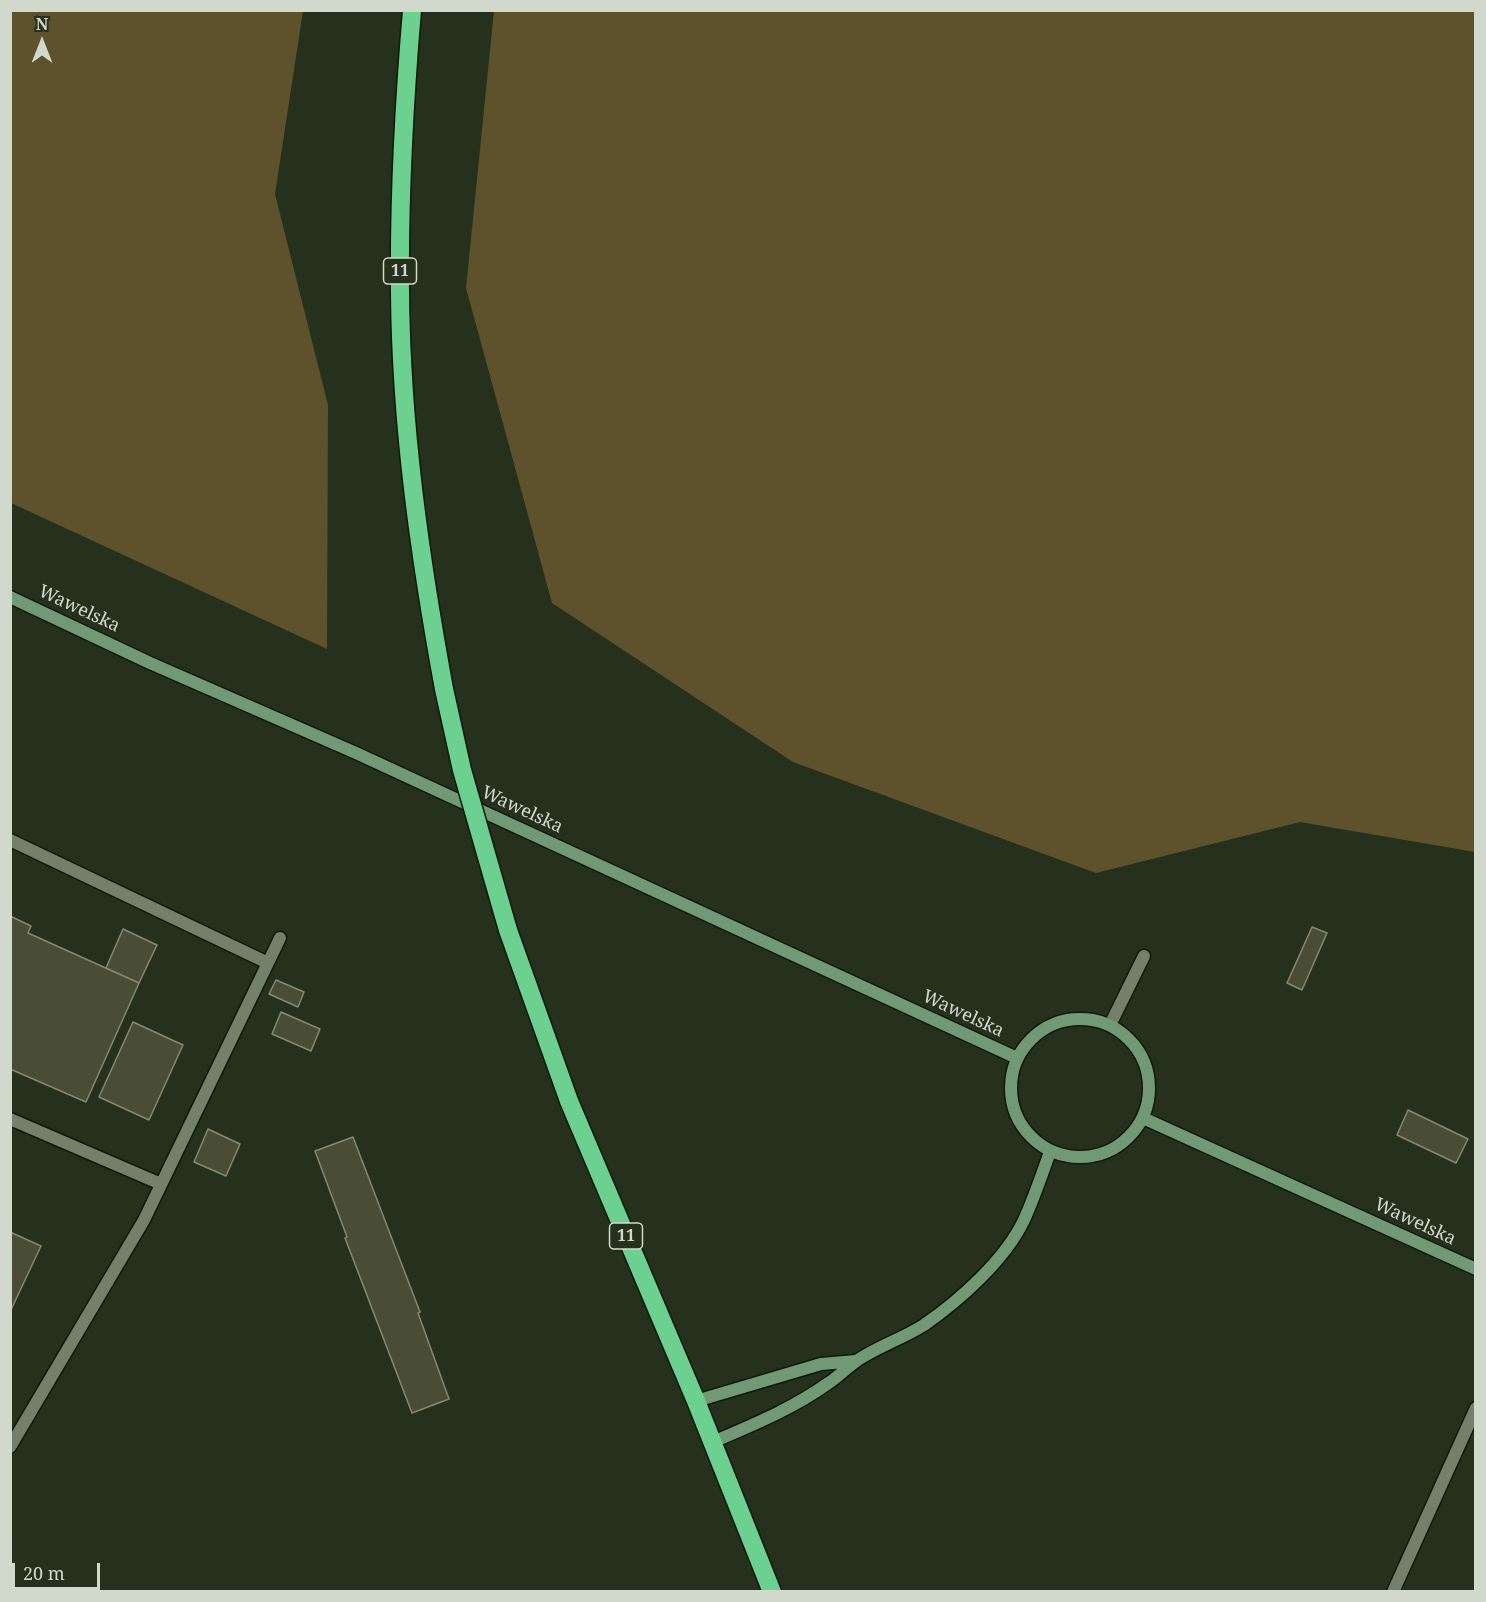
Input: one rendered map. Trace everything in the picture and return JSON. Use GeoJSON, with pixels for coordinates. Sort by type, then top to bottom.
{"type":"FeatureCollection","features":[{"type":"Feature","properties":{"kind":"highway","name":"11"},"geometry":{"type":"LineString","coordinates":[[412,10],[400,186],[403,371],[418,532],[427,599],[462,770],[508,930],[569,1101],[696,1401],[772,1592]]}},
{"type":"Feature","properties":{"kind":"street","name":"Wawelska"},"geometry":{"type":"LineString","coordinates":[[10,597],[150,663],[356,753],[1017,1058]]}},
{"type":"Feature","properties":{"kind":"street"},"geometry":{"type":"LineString","coordinates":[[1074,1018],[1110,1025],[1125,1035],[1137,1048],[1146,1065],[1150,1083],[1149,1100],[1143,1118],[1134,1133],[1120,1146],[1104,1154],[1086,1158],[1068,1157],[1050,1152],[1035,1142],[1023,1128],[1015,1112],[1011,1094],[1012,1076],[1017,1058],[1027,1043],[1040,1031],[1057,1023],[1074,1018]]}},
{"type":"Feature","properties":{"kind":"street","name":"Wawelska"},"geometry":{"type":"LineString","coordinates":[[1143,1118],[1476,1269]]}},
{"type":"Feature","properties":{"kind":"street"},"geometry":{"type":"LineString","coordinates":[[712,1442],[792,1406],[827,1384],[857,1360],[896,1342],[923,1325],[967,1290],[991,1266],[1024,1221],[1050,1152]]}},
{"type":"Feature","properties":{"kind":"street"},"geometry":{"type":"LineString","coordinates":[[696,1401],[822,1364],[857,1360]]}},
{"type":"Feature","properties":{"kind":"lane"},"geometry":{"type":"LineString","coordinates":[[10,840],[268,963]]}},
{"type":"Feature","properties":{"kind":"lane"},"geometry":{"type":"LineString","coordinates":[[10,1447],[144,1220],[280,938]]}},
{"type":"Feature","properties":{"kind":"lane"},"geometry":{"type":"LineString","coordinates":[[1110,1025],[1144,956]]}},
{"type":"Feature","properties":{"kind":"lane"},"geometry":{"type":"LineString","coordinates":[[10,1119],[161,1184]]}},
{"type":"Feature","properties":{"kind":"lane"},"geometry":{"type":"LineString","coordinates":[[1393,1592],[1476,1408]]}},
{"type":"Feature","properties":{"kind":"shaded area"},"geometry":{"type":"Polygon","coordinates":[[[11,10],[303,11],[275,194],[328,405],[327,649],[11,503],[11,10]]]}},
{"type":"Feature","properties":{"kind":"shaded area"},"geometry":{"type":"Polygon","coordinates":[[[494,11],[1475,11],[1475,852],[1300,822],[1096,873],[793,762],[552,603],[466,288],[494,11]]]}},
{"type":"Feature","properties":{"kind":"building"},"geometry":{"type":"Polygon","coordinates":[[[10,916],[31,926],[28,933],[139,983],[86,1102],[10,1069],[10,916]]]}},
{"type":"Feature","properties":{"kind":"building"},"geometry":{"type":"Polygon","coordinates":[[[1312,927],[1327,933],[1302,990],[1287,983],[1312,927]]]}},
{"type":"Feature","properties":{"kind":"building"},"geometry":{"type":"Polygon","coordinates":[[[123,929],[157,945],[139,983],[106,968],[123,929]]]}},
{"type":"Feature","properties":{"kind":"building"},"geometry":{"type":"Polygon","coordinates":[[[276,980],[304,992],[298,1007],[269,994],[276,980]]]}},
{"type":"Feature","properties":{"kind":"building"},"geometry":{"type":"Polygon","coordinates":[[[281,1012],[320,1029],[311,1051],[272,1034],[281,1012]]]}},
{"type":"Feature","properties":{"kind":"building"},"geometry":{"type":"Polygon","coordinates":[[[133,1022],[183,1045],[149,1120],[99,1097],[133,1022]]]}},
{"type":"Feature","properties":{"kind":"building"},"geometry":{"type":"Polygon","coordinates":[[[1408,1110],[1468,1139],[1456,1163],[1397,1135],[1408,1110]]]}},
{"type":"Feature","properties":{"kind":"building"},"geometry":{"type":"Polygon","coordinates":[[[208,1129],[240,1144],[226,1176],[194,1162],[208,1129]]]}},
{"type":"Feature","properties":{"kind":"building"},"geometry":{"type":"Polygon","coordinates":[[[353,1137],[420,1312],[418,1313],[449,1399],[412,1413],[345,1238],[347,1237],[315,1151],[353,1137]]]}},
{"type":"Feature","properties":{"kind":"building"},"geometry":{"type":"Polygon","coordinates":[[[10,1232],[41,1246],[10,1312],[10,1232]]]}}]}
